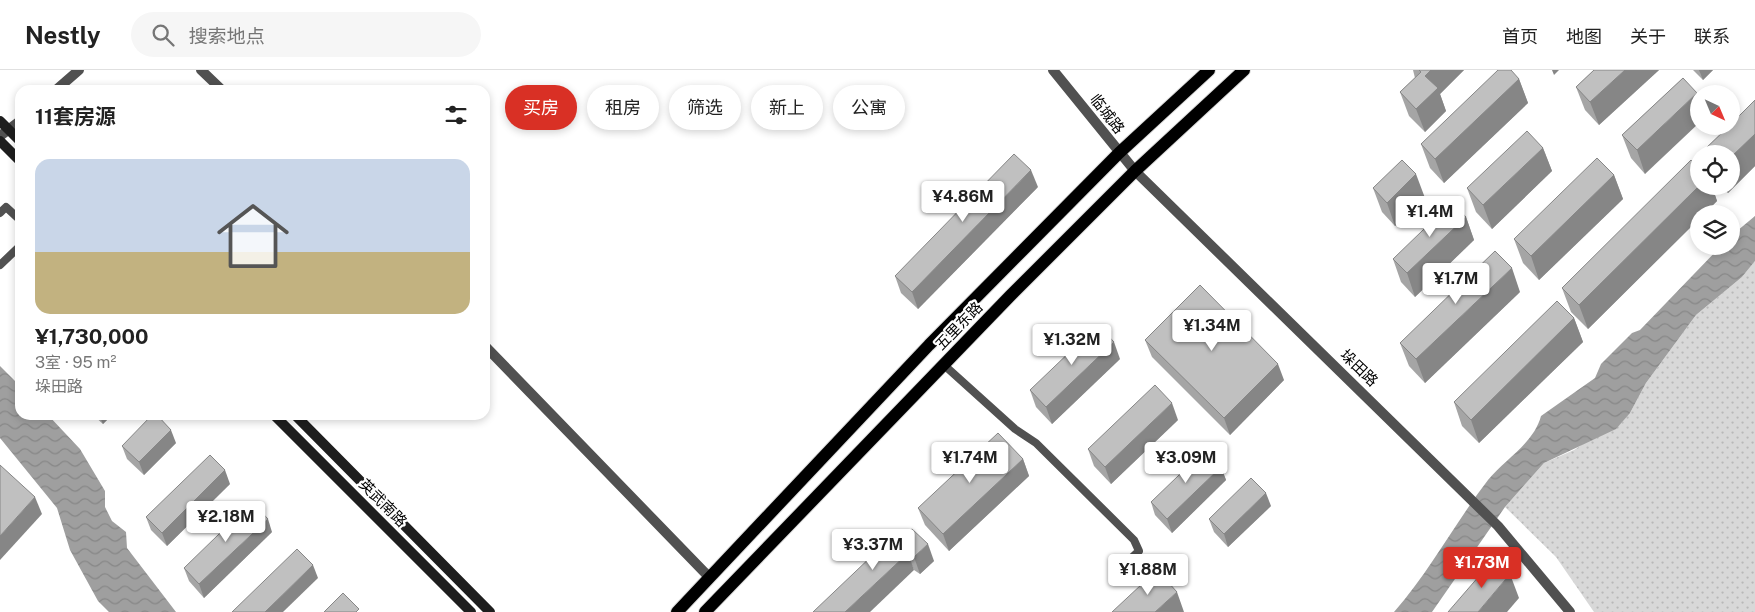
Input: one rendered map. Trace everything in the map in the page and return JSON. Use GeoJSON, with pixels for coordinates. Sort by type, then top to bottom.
{"type":"FeatureCollection","features":[{"type":"Feature","properties":{"kind":"main road","name":"五里东路"},"geometry":{"type":"LineString","coordinates":[[677,612],[929,345],[1119,153],[1209,70]]}},
{"type":"Feature","properties":{"kind":"main road","name":"五里东路"},"geometry":{"type":"LineString","coordinates":[[705,612],[944,364],[1135,171],[1244,70]]}},
{"type":"Feature","properties":{"kind":"main road"},"geometry":{"type":"LineString","coordinates":[[0,121],[4,133]]}},
{"type":"Feature","properties":{"kind":"main road"},"geometry":{"type":"LineString","coordinates":[[0,141],[15,156]]}},
{"type":"Feature","properties":{"kind":"main road","name":"英武南路"},"geometry":{"type":"LineString","coordinates":[[279,420],[471,612]]}},
{"type":"Feature","properties":{"kind":"main road","name":"英武南路"},"geometry":{"type":"LineString","coordinates":[[300,420],[490,612]]}},
{"type":"Feature","properties":{"kind":"street"},"geometry":{"type":"LineString","coordinates":[[62,85],[79,70]]}},
{"type":"Feature","properties":{"kind":"street"},"geometry":{"type":"LineString","coordinates":[[201,70],[217,85]]}},
{"type":"Feature","properties":{"kind":"street","name":"临城路"},"geometry":{"type":"LineString","coordinates":[[1053,70],[1119,153]]}},
{"type":"Feature","properties":{"kind":"street"},"geometry":{"type":"LineString","coordinates":[[4,133],[15,125]]}},
{"type":"Feature","properties":{"kind":"street","name":"垛田路"},"geometry":{"type":"LineString","coordinates":[[1119,153],[1135,171],[1498,526],[1570,612]]}},
{"type":"Feature","properties":{"kind":"street"},"geometry":{"type":"LineString","coordinates":[[490,351],[709,577]]}},
{"type":"Feature","properties":{"kind":"lane"},"geometry":{"type":"LineString","coordinates":[[0,213],[6,207],[15,215]]}},
{"type":"Feature","properties":{"kind":"lane"},"geometry":{"type":"LineString","coordinates":[[0,265],[15,251]]}},
{"type":"Feature","properties":{"kind":"lane"},"geometry":{"type":"LineString","coordinates":[[944,364],[1014,429],[1036,443],[1134,540],[1139,551],[1125,564]]}},
{"type":"Feature","properties":{"kind":"shaded area"},"geometry":{"type":"Polygon","coordinates":[[[1755,261],[1755,612],[1594,612],[1556,557],[1505,507],[1544,463],[1574,450],[1630,413],[1646,383],[1696,315],[1742,277],[1755,261]]]}},
{"type":"Feature","properties":{"kind":"water"},"geometry":{"type":"Polygon","coordinates":[[[1755,216],[1755,261],[1742,277],[1696,315],[1646,383],[1630,413],[1616,429],[1544,463],[1505,507],[1432,612],[1394,612],[1431,564],[1488,480],[1526,443],[1541,416],[1595,378],[1601,364],[1632,333],[1640,330],[1712,255],[1740,255],[1740,228],[1755,216]]]}},
{"type":"Feature","properties":{"kind":"water"},"geometry":{"type":"Polygon","coordinates":[[[0,366],[15,381],[15,420],[53,420],[80,449],[105,491],[105,507],[112,521],[126,532],[127,548],[176,612],[109,612],[98,601],[70,550],[57,508],[0,438],[0,366]]]}},
{"type":"Feature","properties":{"kind":"building"},"geometry":{"type":"Polygon","coordinates":[[[1419,70],[1431,70],[1425,76],[1438,88],[1416,109],[1400,92],[1421,72],[1419,70]]]}},
{"type":"Feature","properties":{"kind":"building"},"geometry":{"type":"Polygon","coordinates":[[[1498,70],[1511,70],[1519,79],[1435,159],[1421,144],[1498,70]]]}},
{"type":"Feature","properties":{"kind":"building"},"geometry":{"type":"Polygon","coordinates":[[[1594,70],[1625,70],[1590,102],[1576,87],[1594,70]]]}},
{"type":"Feature","properties":{"kind":"building"},"geometry":{"type":"Polygon","coordinates":[[[1683,78],[1690,86],[1690,100],[1637,150],[1622,135],[1683,78]]]}},
{"type":"Feature","properties":{"kind":"building"},"geometry":{"type":"Polygon","coordinates":[[[1755,100],[1755,134],[1740,148],[1740,145],[1709,145],[1720,135],[1740,135],[1740,115],[1755,100]]]}},
{"type":"Feature","properties":{"kind":"building"},"geometry":{"type":"Polygon","coordinates":[[[1527,131],[1543,148],[1483,205],[1467,188],[1527,131]]]}},
{"type":"Feature","properties":{"kind":"building"},"geometry":{"type":"Polygon","coordinates":[[[1014,154],[1031,170],[912,292],[895,276],[1014,154]]]}},
{"type":"Feature","properties":{"kind":"building"},"geometry":{"type":"Polygon","coordinates":[[[1597,158],[1614,175],[1531,256],[1514,239],[1597,158]]]}},
{"type":"Feature","properties":{"kind":"building"},"geometry":{"type":"Polygon","coordinates":[[[1402,160],[1416,174],[1387,203],[1373,188],[1402,160]]]}},
{"type":"Feature","properties":{"kind":"building"},"geometry":{"type":"Polygon","coordinates":[[[1690,161],[1690,195],[1579,305],[1562,288],[1690,161]]]}},
{"type":"Feature","properties":{"kind":"building"},"geometry":{"type":"Polygon","coordinates":[[[1452,202],[1466,217],[1407,273],[1393,259],[1452,202]]]}},
{"type":"Feature","properties":{"kind":"building"},"geometry":{"type":"Polygon","coordinates":[[[1495,251],[1512,268],[1416,359],[1400,343],[1495,251]]]}},
{"type":"Feature","properties":{"kind":"building"},"geometry":{"type":"Polygon","coordinates":[[[1200,285],[1278,364],[1224,418],[1145,340],[1200,285]]]}},
{"type":"Feature","properties":{"kind":"building"},"geometry":{"type":"Polygon","coordinates":[[[1557,301],[1574,318],[1471,420],[1454,402],[1557,301]]]}},
{"type":"Feature","properties":{"kind":"building"},"geometry":{"type":"Polygon","coordinates":[[[1098,325],[1114,342],[1046,407],[1030,390],[1098,325]]]}},
{"type":"Feature","properties":{"kind":"building"},"geometry":{"type":"Polygon","coordinates":[[[1155,385],[1172,403],[1105,467],[1088,449],[1155,385]]]}},
{"type":"Feature","properties":{"kind":"building"},"geometry":{"type":"Polygon","coordinates":[[[147,420],[162,420],[171,430],[139,462],[122,446],[147,420]]]}},
{"type":"Feature","properties":{"kind":"building"},"geometry":{"type":"Polygon","coordinates":[[[998,433],[1023,459],[943,534],[918,508],[998,433]]]}},
{"type":"Feature","properties":{"kind":"building"},"geometry":{"type":"Polygon","coordinates":[[[1205,450],[1221,467],[1167,519],[1151,502],[1205,450]]]}},
{"type":"Feature","properties":{"kind":"building"},"geometry":{"type":"Polygon","coordinates":[[[210,455],[225,470],[162,533],[146,517],[210,455]]]}},
{"type":"Feature","properties":{"kind":"building"},"geometry":{"type":"Polygon","coordinates":[[[0,465],[35,497],[0,536],[0,465]]]}},
{"type":"Feature","properties":{"kind":"building"},"geometry":{"type":"Polygon","coordinates":[[[1251,478],[1266,493],[1224,534],[1209,519],[1251,478]]]}},
{"type":"Feature","properties":{"kind":"building"},"geometry":{"type":"Polygon","coordinates":[[[252,502],[268,519],[199,584],[184,568],[252,502]]]}},
{"type":"Feature","properties":{"kind":"building"},"geometry":{"type":"Polygon","coordinates":[[[912,529],[928,544],[914,557],[908,553],[845,612],[813,612],[896,533],[906,533],[912,529]]]}},
{"type":"Feature","properties":{"kind":"building"},"geometry":{"type":"Polygon","coordinates":[[[297,549],[313,565],[265,612],[232,612],[297,549]]]}},
{"type":"Feature","properties":{"kind":"building"},"geometry":{"type":"Polygon","coordinates":[[[1493,560],[1510,574],[1478,612],[1448,612],[1493,560]]]}},
{"type":"Feature","properties":{"kind":"building"},"geometry":{"type":"Polygon","coordinates":[[[1157,570],[1177,592],[1155,612],[1112,612],[1157,570]]]}},
{"type":"Feature","properties":{"kind":"building"},"geometry":{"type":"Polygon","coordinates":[[[343,593],[359,609],[356,612],[324,612],[343,593]]]}}]}
